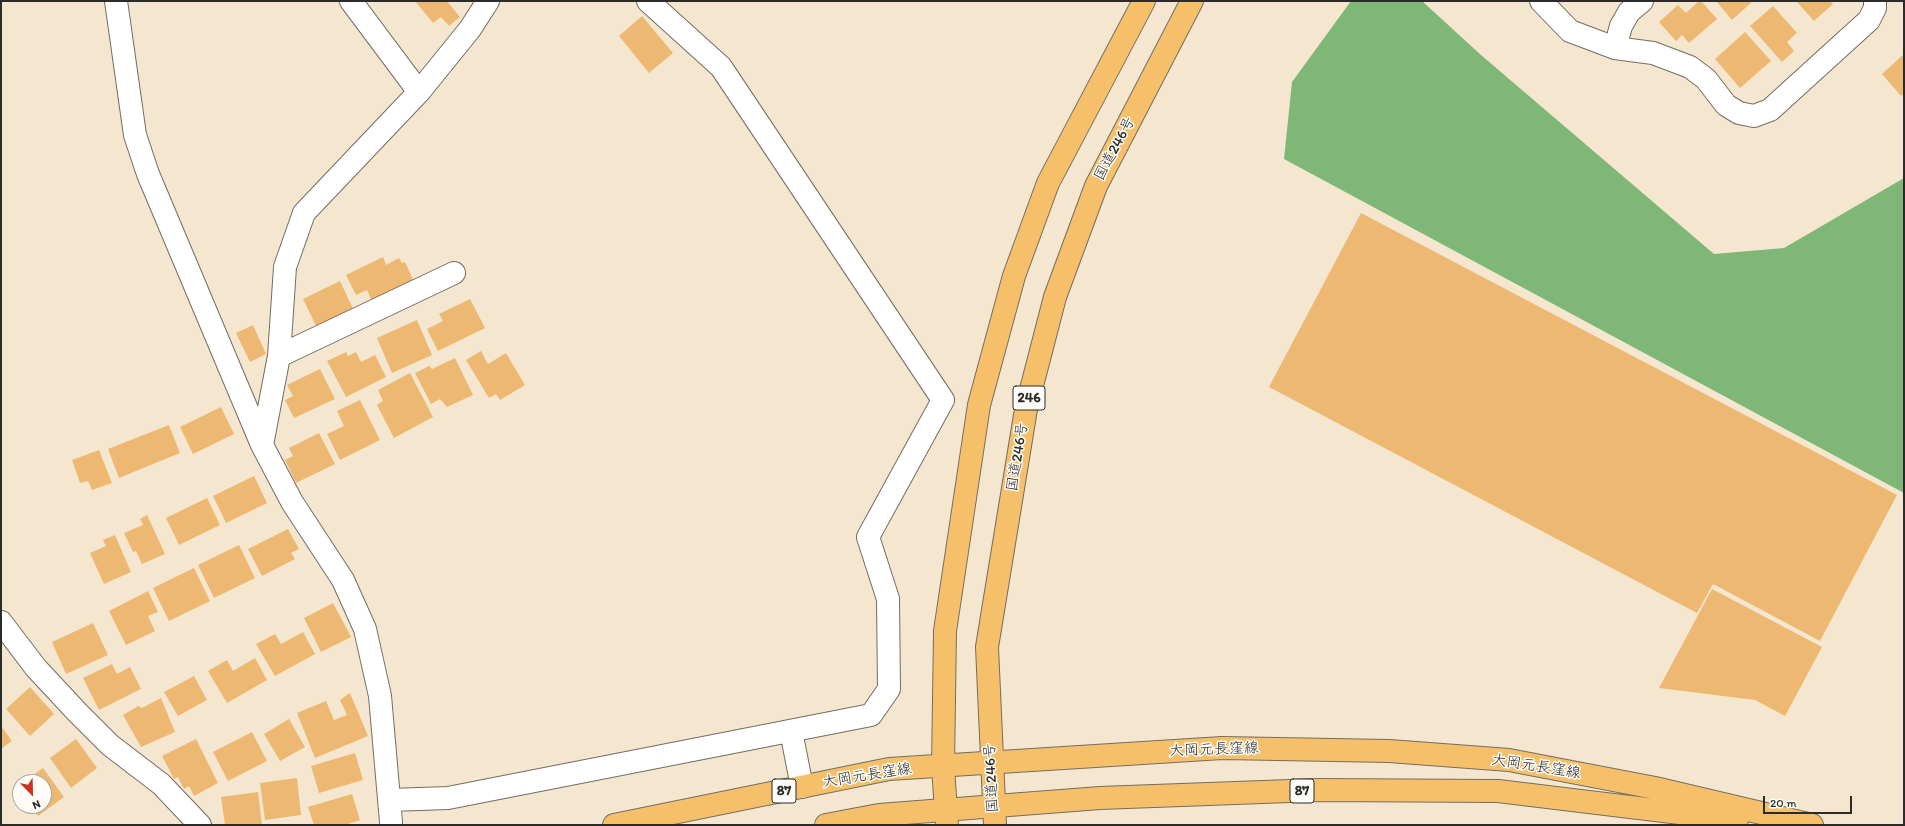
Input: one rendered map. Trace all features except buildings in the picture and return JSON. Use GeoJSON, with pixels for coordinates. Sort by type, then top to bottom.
{"type":"FeatureCollection","features":[{"type":"Feature","properties":{"kind":"main road"},"geometry":{"type":"LineString","coordinates":[[947,818],[943,767],[945,631],[979,405],[1014,276],[1048,183],[1144,1]]}},
{"type":"Feature","properties":{"kind":"main road","name":"国道246号"},"geometry":{"type":"LineString","coordinates":[[994,816],[987,648],[1026,409],[1053,304],[1096,186],[1192,1]]}},
{"type":"Feature","properties":{"kind":"main road","name":"大岡元長窪線"},"geometry":{"type":"LineString","coordinates":[[614,825],[889,769],[943,767],[991,762],[1222,748],[1389,751],[1509,760],[1655,788],[1812,825]]}},
{"type":"Feature","properties":{"kind":"main road","name":"大岡元長窪線"},"geometry":{"type":"LineString","coordinates":[[826,825],[880,815],[947,818],[994,816],[1100,798],[1309,791],[1498,791],[1778,825]]}},
{"type":"Feature","properties":{"kind":"street"},"geometry":{"type":"LineString","coordinates":[[116,1],[134,136],[262,446],[292,502],[343,580],[366,629],[380,696],[391,822]]}},
{"type":"Feature","properties":{"kind":"street"},"geometry":{"type":"LineString","coordinates":[[351,1],[419,92]]}},
{"type":"Feature","properties":{"kind":"street"},"geometry":{"type":"LineString","coordinates":[[262,446],[279,356],[285,267],[304,213],[419,92],[470,29],[488,1]]}},
{"type":"Feature","properties":{"kind":"street"},"geometry":{"type":"LineString","coordinates":[[390,800],[448,798],[871,716],[889,689],[888,599],[868,537],[943,400],[721,67],[648,1]]}},
{"type":"Feature","properties":{"kind":"street"},"geometry":{"type":"LineString","coordinates":[[1541,1],[1570,31],[1615,48],[1653,53],[1690,67],[1706,79],[1726,105],[1739,113],[1754,116],[1770,110],[1869,20],[1876,8],[1875,1]]}},
{"type":"Feature","properties":{"kind":"street"},"geometry":{"type":"LineString","coordinates":[[1615,48],[1621,26],[1629,12],[1642,1]]}},
{"type":"Feature","properties":{"kind":"street"},"geometry":{"type":"LineString","coordinates":[[279,356],[454,273]]}},
{"type":"Feature","properties":{"kind":"street"},"geometry":{"type":"LineString","coordinates":[[1,622],[36,668],[77,712],[110,745],[161,784],[200,825]]}},
{"type":"Feature","properties":{"kind":"street"},"geometry":{"type":"LineString","coordinates":[[791,731],[802,787]]}},
{"type":"Feature","properties":{"kind":"green space"},"geometry":{"type":"Polygon","coordinates":[[[1351,1],[1422,1],[1481,55],[1714,254],[1784,248],[1904,178],[1904,493],[1284,159],[1292,82],[1351,1]]]}}]}
